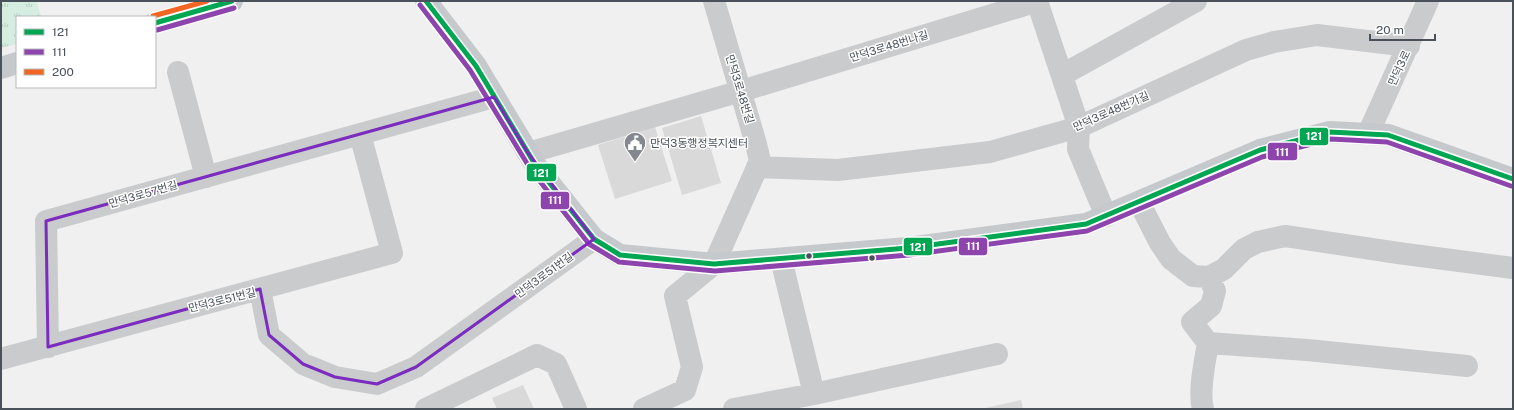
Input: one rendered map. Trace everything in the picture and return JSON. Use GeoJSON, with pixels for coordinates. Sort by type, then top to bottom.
{"type":"FeatureCollection","features":[{"type":"Feature","properties":{"kind":"main road"},"geometry":{"type":"LineString","coordinates":[[156,23],[232,1]]}},
{"type":"Feature","properties":{"kind":"main road"},"geometry":{"type":"LineString","coordinates":[[426,1],[476,66],[536,166],[594,239],[620,255],[714,264],[908,248],[1086,224],[1260,150],[1330,132],[1388,135],[1513,179]]}},
{"type":"Feature","properties":{"kind":"main road"},"geometry":{"type":"LineString","coordinates":[[1,68],[16,63]]}},
{"type":"Feature","properties":{"kind":"street","name":"만덕3로48번길"},"geometry":{"type":"LineString","coordinates":[[714,1],[760,161],[714,264]]}},
{"type":"Feature","properties":{"kind":"street","name":"만덕3로48번나길"},"geometry":{"type":"LineString","coordinates":[[528,153],[741,92],[1037,1]]}},
{"type":"Feature","properties":{"kind":"street"},"geometry":{"type":"LineString","coordinates":[[1037,1],[1079,127],[1078,149],[1106,216]]}},
{"type":"Feature","properties":{"kind":"street"},"geometry":{"type":"LineString","coordinates":[[1062,75],[1196,1]]}},
{"type":"Feature","properties":{"kind":"street","name":"만덕3로"},"geometry":{"type":"LineString","coordinates":[[1368,134],[1428,1]]}},
{"type":"Feature","properties":{"kind":"street","name":"만덕3로48번가길"},"geometry":{"type":"LineString","coordinates":[[757,167],[838,170],[990,152],[1079,127],[1246,50],[1274,42],[1317,35],[1409,46]]}},
{"type":"Feature","properties":{"kind":"street"},"geometry":{"type":"LineString","coordinates":[[178,72],[206,177]]}},
{"type":"Feature","properties":{"kind":"street","name":"만덕3로57번길"},"geometry":{"type":"LineString","coordinates":[[48,347],[46,222],[494,96]]}},
{"type":"Feature","properties":{"kind":"street"},"geometry":{"type":"LineString","coordinates":[[260,289],[392,253],[360,134]]}},
{"type":"Feature","properties":{"kind":"street"},"geometry":{"type":"LineString","coordinates":[[1139,202],[1160,243],[1171,259],[1193,276],[1209,277],[1224,269],[1244,249],[1258,242],[1285,236],[1513,268]]}},
{"type":"Feature","properties":{"kind":"street","name":"만덕3로51번길"},"geometry":{"type":"LineString","coordinates":[[1,359],[260,289],[269,335],[302,364],[335,377],[377,384],[416,367],[594,239]]}},
{"type":"Feature","properties":{"kind":"street"},"geometry":{"type":"LineString","coordinates":[[781,258],[814,394]]}},
{"type":"Feature","properties":{"kind":"street"},"geometry":{"type":"LineString","coordinates":[[644,409],[685,390],[692,367],[675,296],[714,264]]}},
{"type":"Feature","properties":{"kind":"street"},"geometry":{"type":"LineString","coordinates":[[1203,409],[1201,402],[1208,343],[1192,322],[1211,306],[1215,291],[1209,277]]}},
{"type":"Feature","properties":{"kind":"street"},"geometry":{"type":"LineString","coordinates":[[1208,343],[1307,350],[1467,366]]}},
{"type":"Feature","properties":{"kind":"street"},"geometry":{"type":"LineString","coordinates":[[734,409],[814,394],[997,354]]}},
{"type":"Feature","properties":{"kind":"street"},"geometry":{"type":"LineString","coordinates":[[426,409],[449,404],[537,355],[556,364],[576,409]]}},
{"type":"Feature","properties":{"kind":"highlighted area"},"geometry":{"type":"Polygon","coordinates":[[[494,97],[528,153],[594,239],[416,367],[377,384],[335,377],[303,364],[269,335],[260,289],[48,347],[46,221],[494,97]]]}},
{"type":"Feature","properties":{"kind":"green space"},"geometry":{"type":"Polygon","coordinates":[[[10,1],[37,1],[41,16],[16,16],[16,44],[1,48],[1,3],[10,1]]]}},
{"type":"Feature","properties":{"kind":"building"},"geometry":{"type":"Polygon","coordinates":[[[701,116],[721,183],[682,195],[662,128],[701,116]]]}},
{"type":"Feature","properties":{"kind":"building","name":"만덕3동행정복지센터"},"geometry":{"type":"Polygon","coordinates":[[[655,127],[672,181],[615,199],[598,145],[655,127]]]}},
{"type":"Feature","properties":{"kind":"building"},"geometry":{"type":"Polygon","coordinates":[[[523,385],[534,409],[497,409],[492,398],[523,385]]]}},
{"type":"Feature","properties":{"kind":"building"},"geometry":{"type":"Polygon","coordinates":[[[1021,400],[1023,409],[985,409],[985,408],[1021,400]]]}},
{"type":"Feature","properties":{"kind":"transit line","name":"200"},"geometry":{"type":"LineString","coordinates":[[153,16],[207,1]]}},
{"type":"Feature","properties":{"kind":"transit line","name":"121"},"geometry":{"type":"LineString","coordinates":[[156,23],[232,1]]}},
{"type":"Feature","properties":{"kind":"transit line","name":"121"},"geometry":{"type":"LineString","coordinates":[[426,1],[476,66],[536,166],[594,239],[620,255],[714,264],[908,248],[1086,224],[1260,150],[1330,132],[1388,135],[1513,179]]}},
{"type":"Feature","properties":{"kind":"transit line","name":"111"},"geometry":{"type":"LineString","coordinates":[[420,5],[470,70],[531,170],[589,244],[619,262],[715,271],[909,255],[1087,231],[1262,157],[1331,139],[1387,142],[1511,186]]}},
{"type":"Feature","properties":{"kind":"transit line","name":"111"},"geometry":{"type":"LineString","coordinates":[[157,30],[234,8]]}},
{"type":"Feature","properties":{"kind":"place","name":"만덕3동행정복지센터"},"geometry":{"type":"Point","coordinates":[635,162]}}]}
